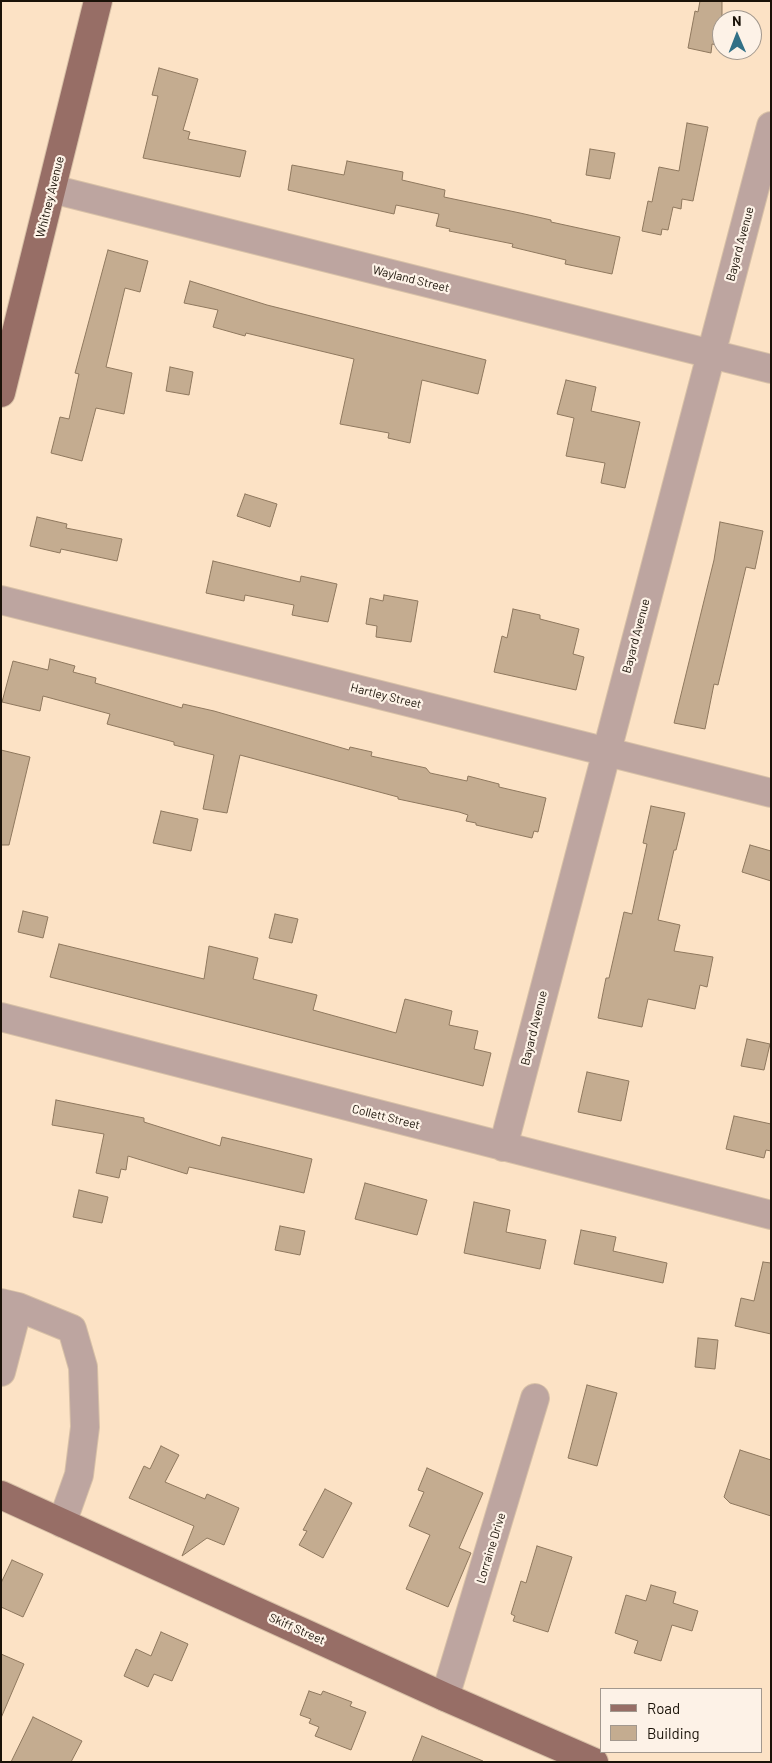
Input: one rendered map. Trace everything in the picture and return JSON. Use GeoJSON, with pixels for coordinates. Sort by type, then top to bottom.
{"type":"FeatureCollection","features":[{"type":"Feature","properties":{"kind":"main road","name":"Whitney Avenue"},"geometry":{"type":"LineString","coordinates":[[1,393],[98,1]]}},
{"type":"Feature","properties":{"kind":"main road","name":"Skiff Street"},"geometry":{"type":"LineString","coordinates":[[1,1495],[445,1697],[594,1762]]}},
{"type":"Feature","properties":{"kind":"street","name":"Bayard Avenue"},"geometry":{"type":"LineString","coordinates":[[503,1147],[605,750],[771,126]]}},
{"type":"Feature","properties":{"kind":"street","name":"Wayland Street"},"geometry":{"type":"LineString","coordinates":[[52,189],[771,369]]}},
{"type":"Feature","properties":{"kind":"street","name":"Hartley Street"},"geometry":{"type":"LineString","coordinates":[[1,600],[771,793]]}},
{"type":"Feature","properties":{"kind":"street","name":"Collett Street"},"geometry":{"type":"LineString","coordinates":[[1,1017],[771,1215]]}},
{"type":"Feature","properties":{"kind":"street"},"geometry":{"type":"LineString","coordinates":[[1,1372],[10,1305],[72,1329],[83,1367],[85,1427],[79,1475],[62,1522]]}},
{"type":"Feature","properties":{"kind":"street","name":"Lorraine Drive"},"geometry":{"type":"LineString","coordinates":[[445,1697],[535,1398]]}},
{"type":"Feature","properties":{"kind":"building"},"geometry":{"type":"Polygon","coordinates":[[[700,1],[722,1],[722,10],[712,10],[711,53],[688,48],[695,11],[698,12],[700,1]]]}},
{"type":"Feature","properties":{"kind":"building"},"geometry":{"type":"Polygon","coordinates":[[[159,68],[198,79],[183,130],[190,132],[188,139],[246,151],[240,177],[143,158],[158,96],[152,95],[159,68]]]}},
{"type":"Feature","properties":{"kind":"building"},"geometry":{"type":"Polygon","coordinates":[[[687,123],[708,127],[693,201],[682,199],[681,209],[673,207],[668,230],[662,229],[661,235],[642,231],[648,201],[652,202],[659,167],[679,171],[687,123]]]}},
{"type":"Feature","properties":{"kind":"building"},"geometry":{"type":"Polygon","coordinates":[[[590,149],[615,153],[610,179],[586,175],[590,149]]]}},
{"type":"Feature","properties":{"kind":"building"},"geometry":{"type":"Polygon","coordinates":[[[347,161],[403,172],[402,180],[445,190],[444,197],[620,237],[612,274],[565,264],[566,260],[512,247],[513,244],[449,231],[450,229],[436,226],[439,214],[396,205],[394,214],[288,190],[292,165],[344,175],[347,161]]]}},
{"type":"Feature","properties":{"kind":"building"},"geometry":{"type":"Polygon","coordinates":[[[108,250],[148,261],[140,292],[125,288],[106,367],[132,373],[124,414],[96,408],[82,461],[51,453],[60,417],[69,419],[79,374],[75,373],[108,250]]]}},
{"type":"Feature","properties":{"kind":"building"},"geometry":{"type":"Polygon","coordinates":[[[190,281],[267,305],[486,360],[478,394],[422,380],[410,443],[388,438],[389,433],[340,424],[354,359],[246,333],[245,336],[213,327],[218,310],[184,303],[190,281]]]}},
{"type":"Feature","properties":{"kind":"building"},"geometry":{"type":"Polygon","coordinates":[[[170,367],[193,372],[189,395],[166,391],[170,367]]]}},
{"type":"Feature","properties":{"kind":"building"},"geometry":{"type":"Polygon","coordinates":[[[566,380],[596,387],[591,411],[640,422],[625,488],[601,483],[605,463],[566,456],[574,418],[557,414],[566,380]]]}},
{"type":"Feature","properties":{"kind":"building"},"geometry":{"type":"Polygon","coordinates":[[[245,494],[277,504],[270,527],[237,516],[245,494]]]}},
{"type":"Feature","properties":{"kind":"building"},"geometry":{"type":"Polygon","coordinates":[[[37,517],[67,524],[66,528],[122,539],[117,561],[61,549],[60,553],[30,546],[37,517]]]}},
{"type":"Feature","properties":{"kind":"building"},"geometry":{"type":"Polygon","coordinates":[[[720,522],[763,531],[755,569],[746,567],[718,685],[714,684],[705,729],[674,723],[714,560],[720,522]]]}},
{"type":"Feature","properties":{"kind":"building"},"geometry":{"type":"Polygon","coordinates":[[[213,561],[300,582],[301,576],[337,584],[328,622],[292,615],[294,605],[245,595],[244,601],[206,593],[213,561]]]}},
{"type":"Feature","properties":{"kind":"building"},"geometry":{"type":"Polygon","coordinates":[[[384,595],[418,601],[411,642],[376,637],[377,626],[366,624],[370,598],[383,601],[384,595]]]}},
{"type":"Feature","properties":{"kind":"building"},"geometry":{"type":"Polygon","coordinates":[[[513,609],[540,615],[540,619],[579,629],[573,654],[584,657],[576,690],[494,672],[502,636],[507,638],[513,609]]]}},
{"type":"Feature","properties":{"kind":"building"},"geometry":{"type":"Polygon","coordinates":[[[50,659],[75,666],[73,672],[96,678],[95,683],[182,708],[183,704],[214,711],[349,750],[350,747],[372,752],[371,756],[426,768],[430,773],[467,781],[468,776],[499,784],[499,787],[546,798],[538,832],[534,831],[532,838],[476,825],[476,823],[466,821],[468,815],[459,812],[398,799],[398,797],[240,755],[227,813],[203,809],[214,755],[174,745],[174,742],[107,724],[110,714],[43,696],[40,711],[2,702],[13,661],[48,670],[50,659]]]}},
{"type":"Feature","properties":{"kind":"building"},"geometry":{"type":"Polygon","coordinates":[[[1,750],[30,757],[9,845],[1,845],[1,750]]]}},
{"type":"Feature","properties":{"kind":"building"},"geometry":{"type":"Polygon","coordinates":[[[651,806],[685,813],[676,850],[674,850],[658,920],[680,925],[674,951],[713,957],[707,987],[700,985],[695,1009],[648,999],[642,1027],[598,1018],[606,978],[609,978],[624,912],[632,914],[647,844],[643,843],[651,806]]]}},
{"type":"Feature","properties":{"kind":"building"},"geometry":{"type":"Polygon","coordinates":[[[161,811],[198,819],[191,851],[153,843],[161,811]]]}},
{"type":"Feature","properties":{"kind":"building"},"geometry":{"type":"Polygon","coordinates":[[[750,845],[771,851],[771,881],[742,872],[750,845]]]}},
{"type":"Feature","properties":{"kind":"building"},"geometry":{"type":"Polygon","coordinates":[[[23,911],[48,917],[43,938],[18,932],[23,911]]]}},
{"type":"Feature","properties":{"kind":"building"},"geometry":{"type":"Polygon","coordinates":[[[275,914],[298,919],[292,943],[269,938],[275,914]]]}},
{"type":"Feature","properties":{"kind":"building"},"geometry":{"type":"Polygon","coordinates":[[[59,944],[204,979],[209,946],[258,958],[253,979],[317,995],[313,1010],[396,1033],[405,999],[452,1011],[449,1025],[478,1031],[474,1049],[491,1053],[483,1086],[50,977],[59,944]]]}},
{"type":"Feature","properties":{"kind":"building"},"geometry":{"type":"Polygon","coordinates":[[[747,1039],[770,1044],[764,1070],[741,1066],[747,1039]]]}},
{"type":"Feature","properties":{"kind":"building"},"geometry":{"type":"Polygon","coordinates":[[[587,1072],[629,1081],[621,1121],[578,1112],[587,1072]]]}},
{"type":"Feature","properties":{"kind":"building"},"geometry":{"type":"Polygon","coordinates":[[[56,1100],[144,1118],[144,1122],[220,1146],[222,1137],[312,1159],[304,1193],[189,1167],[187,1174],[128,1156],[126,1170],[121,1169],[119,1178],[96,1173],[104,1134],[52,1125],[56,1100]]]}},
{"type":"Feature","properties":{"kind":"building"},"geometry":{"type":"Polygon","coordinates":[[[734,1116],[771,1124],[771,1151],[766,1150],[764,1158],[726,1149],[734,1116]]]}},
{"type":"Feature","properties":{"kind":"building"},"geometry":{"type":"Polygon","coordinates":[[[365,1183],[427,1200],[417,1235],[355,1219],[365,1183]]]}},
{"type":"Feature","properties":{"kind":"building"},"geometry":{"type":"Polygon","coordinates":[[[79,1190],[108,1197],[102,1223],[73,1217],[79,1190]]]}},
{"type":"Feature","properties":{"kind":"building"},"geometry":{"type":"Polygon","coordinates":[[[474,1202],[510,1210],[506,1232],[546,1240],[540,1269],[464,1253],[474,1202]]]}},
{"type":"Feature","properties":{"kind":"building"},"geometry":{"type":"Polygon","coordinates":[[[280,1226],[305,1231],[300,1255],[275,1250],[280,1226]]]}},
{"type":"Feature","properties":{"kind":"building"},"geometry":{"type":"Polygon","coordinates":[[[581,1230],[616,1237],[613,1251],[667,1263],[663,1283],[574,1264],[581,1230]]]}},
{"type":"Feature","properties":{"kind":"building"},"geometry":{"type":"Polygon","coordinates":[[[763,1262],[771,1263],[771,1334],[735,1326],[741,1298],[754,1301],[763,1262]]]}},
{"type":"Feature","properties":{"kind":"building"},"geometry":{"type":"Polygon","coordinates":[[[698,1338],[718,1340],[715,1369],[695,1367],[698,1338]]]}},
{"type":"Feature","properties":{"kind":"building"},"geometry":{"type":"Polygon","coordinates":[[[587,1385],[617,1393],[597,1466],[568,1458],[587,1385]]]}},
{"type":"Feature","properties":{"kind":"building"},"geometry":{"type":"Polygon","coordinates":[[[161,1446],[179,1455],[165,1482],[205,1499],[207,1494],[239,1508],[224,1545],[207,1538],[182,1556],[194,1526],[129,1498],[144,1466],[150,1469],[161,1446]]]}},
{"type":"Feature","properties":{"kind":"building"},"geometry":{"type":"Polygon","coordinates":[[[740,1450],[771,1460],[771,1516],[730,1503],[724,1497],[740,1450]]]}},
{"type":"Feature","properties":{"kind":"building"},"geometry":{"type":"Polygon","coordinates":[[[427,1468],[483,1493],[459,1548],[471,1553],[448,1607],[406,1589],[430,1535],[409,1526],[424,1492],[418,1490],[427,1468]]]}},
{"type":"Feature","properties":{"kind":"building"},"geometry":{"type":"Polygon","coordinates":[[[325,1489],[352,1503],[323,1558],[299,1545],[307,1531],[303,1530],[325,1489]]]}},
{"type":"Feature","properties":{"kind":"building"},"geometry":{"type":"Polygon","coordinates":[[[537,1546],[572,1557],[548,1632],[513,1621],[515,1616],[511,1614],[521,1581],[526,1583],[537,1546]]]}},
{"type":"Feature","properties":{"kind":"building"},"geometry":{"type":"Polygon","coordinates":[[[12,1560],[43,1574],[23,1617],[1,1607],[1,1583],[12,1560]]]}},
{"type":"Feature","properties":{"kind":"building"},"geometry":{"type":"Polygon","coordinates":[[[651,1585],[676,1592],[673,1603],[698,1611],[692,1631],[672,1625],[661,1661],[634,1653],[638,1641],[615,1633],[626,1595],[646,1601],[651,1585]]]}},
{"type":"Feature","properties":{"kind":"building"},"geometry":{"type":"Polygon","coordinates":[[[161,1632],[188,1644],[172,1681],[154,1674],[148,1687],[124,1676],[136,1649],[151,1656],[161,1632]]]}},
{"type":"Feature","properties":{"kind":"building"},"geometry":{"type":"Polygon","coordinates":[[[1,1654],[24,1664],[1,1718],[1,1654]]]}},
{"type":"Feature","properties":{"kind":"building"},"geometry":{"type":"Polygon","coordinates":[[[309,1691],[321,1695],[323,1691],[352,1702],[350,1706],[366,1712],[351,1750],[315,1736],[319,1727],[309,1723],[311,1719],[300,1715],[309,1691]]]}},
{"type":"Feature","properties":{"kind":"building"},"geometry":{"type":"Polygon","coordinates":[[[33,1717],[82,1741],[71,1762],[11,1762],[33,1717]]]}},
{"type":"Feature","properties":{"kind":"building"},"geometry":{"type":"Polygon","coordinates":[[[422,1736],[483,1761],[412,1762],[422,1736]]]}}]}
